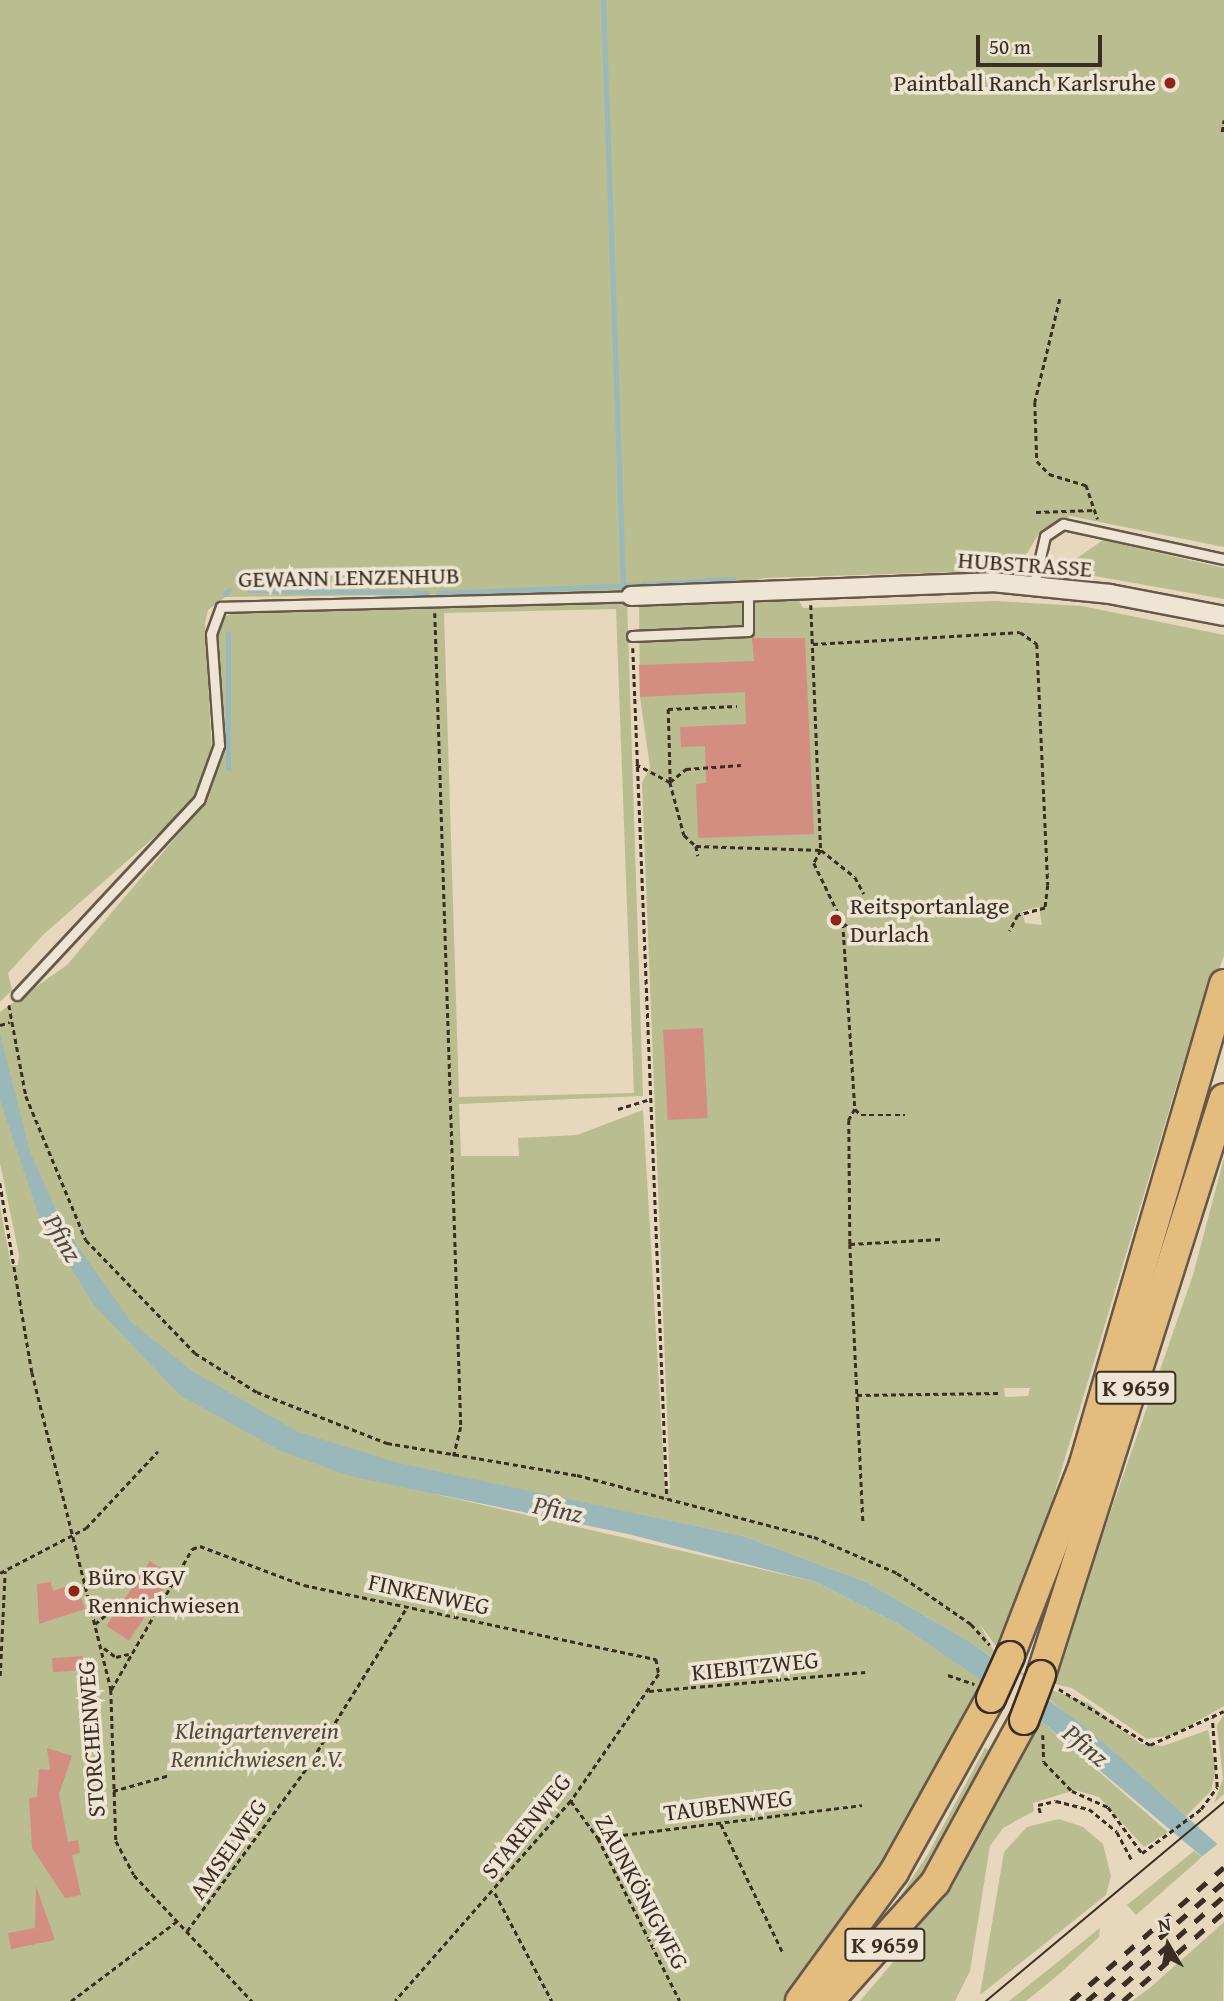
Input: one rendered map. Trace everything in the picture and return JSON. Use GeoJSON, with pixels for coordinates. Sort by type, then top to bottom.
{"type":"FeatureCollection","features":[{"type":"Feature","properties":{"kind":"main road","name":"K 9659"},"geometry":{"type":"LineString","coordinates":[[800,2001],[894,1872],[972,1737],[1002,1654],[1083,1467],[1224,984]]}},
{"type":"Feature","properties":{"kind":"main road","name":"K 9659"},"geometry":{"type":"LineString","coordinates":[[829,2001],[923,1899],[994,1777],[1033,1723],[1224,1098]]}},
{"type":"Feature","properties":{"kind":"main road"},"geometry":{"type":"LineString","coordinates":[[972,1737],[987,1733],[997,1740],[994,1777]]}},
{"type":"Feature","properties":{"kind":"street","name":"HUBSTRASSE"},"geometry":{"type":"LineString","coordinates":[[816,590],[1034,584],[1224,616]]}},
{"type":"Feature","properties":{"kind":"street","name":"GEWANN LENZENHUB"},"geometry":{"type":"LineString","coordinates":[[631,596],[816,590]]}},
{"type":"Feature","properties":{"kind":"lane"},"geometry":{"type":"LineString","coordinates":[[1034,584],[1038,557],[1053,529],[1063,524],[1096,529],[1224,559]]}},
{"type":"Feature","properties":{"kind":"lane"},"geometry":{"type":"LineString","coordinates":[[632,636],[748,631],[748,593]]}},
{"type":"Feature","properties":{"kind":"lane","name":"GEWANN LENZENHUB"},"geometry":{"type":"LineString","coordinates":[[17,995],[199,800],[219,745],[211,634],[221,607],[631,596]]}},
{"type":"Feature","properties":{"kind":"path"},"geometry":{"type":"LineString","coordinates":[[1222,132],[1224,120]]}},
{"type":"Feature","properties":{"kind":"path"},"geometry":{"type":"LineString","coordinates":[[1060,299],[1035,402],[1037,461],[1049,474],[1086,485],[1095,510],[1096,529]]}},
{"type":"Feature","properties":{"kind":"path"},"geometry":{"type":"LineString","coordinates":[[1036,512],[1095,510]]}},
{"type":"Feature","properties":{"kind":"path"},"geometry":{"type":"LineString","coordinates":[[816,590],[813,644],[821,850],[814,863],[843,923],[855,1109],[849,1120],[850,1244],[863,1522]]}},
{"type":"Feature","properties":{"kind":"path"},"geometry":{"type":"LineString","coordinates":[[434,602],[460,1361],[461,1427],[454,1456]]}},
{"type":"Feature","properties":{"kind":"path"},"geometry":{"type":"LineString","coordinates":[[813,644],[1020,632],[1037,644],[1048,885],[1045,908],[1018,915],[1010,931]]}},
{"type":"Feature","properties":{"kind":"path"},"geometry":{"type":"LineString","coordinates":[[632,636],[648,1100],[667,1499]]}},
{"type":"Feature","properties":{"kind":"path"},"geometry":{"type":"LineString","coordinates":[[698,856],[696,846],[684,835],[670,782],[668,709],[737,706]]}},
{"type":"Feature","properties":{"kind":"path"},"geometry":{"type":"LineString","coordinates":[[636,764],[670,782]]}},
{"type":"Feature","properties":{"kind":"path"},"geometry":{"type":"LineString","coordinates":[[670,782],[686,769],[741,765]]}},
{"type":"Feature","properties":{"kind":"path"},"geometry":{"type":"LineString","coordinates":[[696,846],[821,850],[855,877],[864,894]]}},
{"type":"Feature","properties":{"kind":"path"},"geometry":{"type":"LineString","coordinates":[[843,923],[871,942],[899,941]]}},
{"type":"Feature","properties":{"kind":"path"},"geometry":{"type":"LineString","coordinates":[[9,1002],[26,1096],[86,1240],[195,1353],[257,1392],[387,1443],[577,1475],[667,1499],[750,1516],[897,1573],[985,1635],[1002,1654]]}},
{"type":"Feature","properties":{"kind":"path"},"geometry":{"type":"LineString","coordinates":[[0,1024],[12,1021]]}},
{"type":"Feature","properties":{"kind":"path"},"geometry":{"type":"LineString","coordinates":[[618,1109],[648,1100]]}},
{"type":"Feature","properties":{"kind":"path"},"geometry":{"type":"LineString","coordinates":[[855,1109],[878,1115],[905,1115]]}},
{"type":"Feature","properties":{"kind":"path"},"geometry":{"type":"LineString","coordinates":[[878,1115],[878,1120]]}},
{"type":"Feature","properties":{"kind":"path","name":"STORCHENWEG"},"geometry":{"type":"LineString","coordinates":[[0,1183],[32,1373],[69,1540],[103,1647],[111,1690],[113,1791],[120,1851],[177,1921],[252,2001]]}},
{"type":"Feature","properties":{"kind":"path"},"geometry":{"type":"LineString","coordinates":[[850,1244],[942,1239]]}},
{"type":"Feature","properties":{"kind":"path"},"geometry":{"type":"LineString","coordinates":[[857,1395],[999,1393]]}},
{"type":"Feature","properties":{"kind":"path"},"geometry":{"type":"LineString","coordinates":[[0,1573],[69,1540],[158,1451]]}},
{"type":"Feature","properties":{"kind":"path","name":"FINKENWEG"},"geometry":{"type":"LineString","coordinates":[[131,1653],[192,1549],[200,1546],[274,1577],[656,1659]]}},
{"type":"Feature","properties":{"kind":"path"},"geometry":{"type":"LineString","coordinates":[[0,1676],[5,1571]]}},
{"type":"Feature","properties":{"kind":"path"},"geometry":{"type":"LineString","coordinates":[[95,1624],[118,1605]]}},
{"type":"Feature","properties":{"kind":"path","name":"AMSELWEG"},"geometry":{"type":"LineString","coordinates":[[187,1931],[308,1766],[407,1607]]}},
{"type":"Feature","properties":{"kind":"path"},"geometry":{"type":"LineString","coordinates":[[103,1647],[116,1657],[131,1653]]}},
{"type":"Feature","properties":{"kind":"path"},"geometry":{"type":"LineString","coordinates":[[111,1690],[131,1653]]}},
{"type":"Feature","properties":{"kind":"path","name":"STARENWEG"},"geometry":{"type":"LineString","coordinates":[[395,2001],[495,1892],[571,1801],[649,1691],[659,1674],[656,1659]]}},
{"type":"Feature","properties":{"kind":"path","name":"KIEBITZWEG"},"geometry":{"type":"LineString","coordinates":[[649,1691],[865,1672]]}},
{"type":"Feature","properties":{"kind":"path"},"geometry":{"type":"LineString","coordinates":[[948,1675],[987,1691]]}},
{"type":"Feature","properties":{"kind":"path"},"geometry":{"type":"LineString","coordinates":[[1044,1681],[1070,1692],[1150,1745],[1212,1718],[1224,1710]]}},
{"type":"Feature","properties":{"kind":"path"},"geometry":{"type":"LineString","coordinates":[[1040,1813],[1038,1805],[1056,1801],[1089,1809],[1111,1825],[1132,1858],[1162,1843],[1201,1809],[1219,1776],[1212,1718]]}},
{"type":"Feature","properties":{"kind":"path"},"geometry":{"type":"LineString","coordinates":[[1033,1723],[1044,1762],[1072,1791],[1108,1807],[1142,1853]]}},
{"type":"Feature","properties":{"kind":"path"},"geometry":{"type":"LineString","coordinates":[[113,1791],[170,1775]]}},
{"type":"Feature","properties":{"kind":"path","name":"ZAUNKÖNIGWEG"},"geometry":{"type":"LineString","coordinates":[[571,1801],[598,1838],[680,2001]]}},
{"type":"Feature","properties":{"kind":"path","name":"TAUBENWEG"},"geometry":{"type":"LineString","coordinates":[[598,1838],[862,1805]]}},
{"type":"Feature","properties":{"kind":"path"},"geometry":{"type":"LineString","coordinates":[[721,1824],[783,1953]]}},
{"type":"Feature","properties":{"kind":"path"},"geometry":{"type":"LineString","coordinates":[[495,1892],[552,2001]]}},
{"type":"Feature","properties":{"kind":"path"},"geometry":{"type":"LineString","coordinates":[[71,2001],[177,1921]]}},
{"type":"Feature","properties":{"kind":"green space"},"geometry":{"type":"Polygon","coordinates":[[[0,0],[1224,0],[1224,547],[1070,516],[1041,530],[1017,570],[765,578],[709,591],[225,597],[208,610],[205,623],[212,753],[193,803],[43,935],[8,973],[12,990],[0,1002],[0,0]]]}},
{"type":"Feature","properties":{"kind":"green space"},"geometry":{"type":"Polygon","coordinates":[[[1103,540],[1224,568],[1224,599],[1078,573],[1076,559],[1103,540]]]}},
{"type":"Feature","properties":{"kind":"green space","name":"Kleingartenverein Rennichwiesen e.V."},"geometry":{"type":"Polygon","coordinates":[[[798,599],[803,608],[995,601],[1082,606],[1224,635],[1224,956],[1182,1067],[1045,1525],[998,1649],[979,1623],[996,1655],[1046,1688],[1088,1703],[1141,1744],[1163,1746],[1208,1730],[1216,1769],[1211,1791],[1186,1816],[1049,1699],[972,1643],[866,1582],[743,1536],[443,1473],[435,1494],[816,1582],[897,1623],[986,1682],[909,1834],[789,2001],[0,2001],[0,1207],[11,1265],[18,1265],[19,1255],[0,1163],[0,1012],[67,965],[199,810],[223,752],[216,650],[220,620],[237,610],[627,600],[643,1096],[459,1104],[461,1156],[519,1156],[518,1138],[577,1135],[643,1110],[665,1488],[670,1489],[642,783],[650,767],[640,697],[639,603],[798,599]],[[616,609],[444,613],[459,1097],[634,1093],[616,609]],[[1039,907],[1022,911],[1025,923],[1042,925],[1039,907]],[[1004,1388],[1005,1397],[1028,1396],[1030,1388],[1004,1388]]]}},
{"type":"Feature","properties":{"kind":"green space"},"geometry":{"type":"Polygon","coordinates":[[[1224,1158],[1224,1706],[1173,1735],[1147,1739],[1072,1688],[1051,1683],[1193,1275],[1224,1158]]]}},
{"type":"Feature","properties":{"kind":"green space"},"geometry":{"type":"Polygon","coordinates":[[[1224,1714],[1224,1794],[1214,1803],[1223,1779],[1217,1726],[1224,1714]]]}},
{"type":"Feature","properties":{"kind":"green space"},"geometry":{"type":"Polygon","coordinates":[[[1035,1716],[1168,1832],[1144,1847],[1099,1797],[1075,1790],[1033,1803],[1034,1811],[1003,1828],[990,1846],[970,1971],[955,2001],[860,2001],[904,1949],[969,1851],[1035,1716]]]}},
{"type":"Feature","properties":{"kind":"green space"},"geometry":{"type":"Polygon","coordinates":[[[985,1748],[992,1751],[915,1890],[868,1945],[928,1854],[985,1748]]]}},
{"type":"Feature","properties":{"kind":"green space"},"geometry":{"type":"Polygon","coordinates":[[[1059,1819],[1083,1827],[1103,1844],[1111,1876],[1106,1895],[980,1995],[1004,1852],[1027,1827],[1059,1819]]]}},
{"type":"Feature","properties":{"kind":"green space"},"geometry":{"type":"Polygon","coordinates":[[[1194,1851],[1202,1857],[1136,1915],[1127,1905],[1194,1851]]]}},
{"type":"Feature","properties":{"kind":"green space"},"geometry":{"type":"Polygon","coordinates":[[[1224,1922],[1223,2001],[1132,2001],[1151,1987],[1224,1922]]]}},
{"type":"Feature","properties":{"kind":"green space"},"geometry":{"type":"Polygon","coordinates":[[[1100,1928],[1099,1937],[1026,2001],[1009,2001],[1100,1928]]]}},
{"type":"Feature","properties":{"kind":"water","name":"Pfinz"},"geometry":{"type":"Polygon","coordinates":[[[0,1034],[30,1152],[62,1224],[131,1322],[192,1371],[298,1432],[398,1463],[743,1536],[866,1582],[972,1643],[1089,1730],[1224,1850],[1224,1875],[1035,1716],[897,1623],[816,1582],[628,1534],[350,1476],[281,1451],[180,1395],[94,1305],[39,1216],[0,1100],[0,1034]]]}},
{"type":"Feature","properties":{"kind":"pier"},"geometry":{"type":"Polygon","coordinates":[[[1000,1659],[1044,1691],[1032,1719],[987,1687],[1000,1659]]]}},
{"type":"Feature","properties":{"kind":"pier"},"geometry":{"type":"Polygon","coordinates":[[[1220,1842],[1224,1845],[1224,1878],[1199,1859],[1220,1842]]]}},
{"type":"Feature","properties":{"kind":"building"},"geometry":{"type":"Polygon","coordinates":[[[752,638],[805,638],[814,834],[698,838],[696,784],[706,783],[705,746],[681,747],[680,727],[746,724],[745,692],[640,697],[639,665],[754,661],[752,638]]]}},
{"type":"Feature","properties":{"kind":"building"},"geometry":{"type":"Polygon","coordinates":[[[703,1028],[708,1118],[668,1120],[663,1030],[703,1028]]]}},
{"type":"Feature","properties":{"kind":"building"},"geometry":{"type":"Polygon","coordinates":[[[150,1561],[172,1576],[129,1641],[106,1626],[150,1561]]]}},
{"type":"Feature","properties":{"kind":"building"},"geometry":{"type":"Polygon","coordinates":[[[51,1582],[53,1591],[76,1583],[85,1609],[39,1624],[37,1584],[51,1582]]]}},
{"type":"Feature","properties":{"kind":"building"},"geometry":{"type":"Polygon","coordinates":[[[83,1656],[84,1670],[53,1672],[52,1658],[83,1656]]]}},
{"type":"Feature","properties":{"kind":"building"},"geometry":{"type":"Polygon","coordinates":[[[47,1748],[72,1756],[59,1794],[68,1842],[78,1840],[80,1853],[72,1855],[81,1895],[65,1898],[32,1848],[29,1798],[37,1797],[39,1769],[50,1770],[47,1748]]]}},
{"type":"Feature","properties":{"kind":"building"},"geometry":{"type":"Polygon","coordinates":[[[36,1886],[55,1940],[11,1949],[8,1933],[35,1928],[36,1886]]]}},
{"type":"Feature","properties":{"kind":"waterway"},"geometry":{"type":"LineString","coordinates":[[603,0],[623,585]]}},
{"type":"Feature","properties":{"kind":"waterway"},"geometry":{"type":"LineString","coordinates":[[643,584],[733,579]]}},
{"type":"Feature","properties":{"kind":"waterway"},"geometry":{"type":"LineString","coordinates":[[438,593],[633,585]]}},
{"type":"Feature","properties":{"kind":"waterway"},"geometry":{"type":"LineString","coordinates":[[225,594],[229,590]]}},
{"type":"Feature","properties":{"kind":"waterway"},"geometry":{"type":"LineString","coordinates":[[250,590],[427,593]]}},
{"type":"Feature","properties":{"kind":"waterway"},"geometry":{"type":"LineString","coordinates":[[228,634],[228,768]]}},
{"type":"Feature","properties":{"kind":"tram line"},"geometry":{"type":"LineString","coordinates":[[986,2001],[1224,1802]]}},
{"type":"Feature","properties":{"kind":"railway"},"geometry":{"type":"LineString","coordinates":[[1071,2001],[1224,1867]]}},
{"type":"Feature","properties":{"kind":"railway"},"geometry":{"type":"LineString","coordinates":[[1087,2001],[1224,1882]]}},
{"type":"Feature","properties":{"kind":"railway"},"geometry":{"type":"LineString","coordinates":[[1105,2001],[1224,1896]]}},
{"type":"Feature","properties":{"kind":"railway"},"geometry":{"type":"LineString","coordinates":[[1123,2001],[1224,1912]]}},
{"type":"Feature","properties":{"kind":"place","name":"Paintball Ranch Karlsruhe"},"geometry":{"type":"Point","coordinates":[1170,83]}},
{"type":"Feature","properties":{"kind":"place","name":"Reitsportanlage Durlach"},"geometry":{"type":"Point","coordinates":[836,920]}},
{"type":"Feature","properties":{"kind":"place","name":"Büro KGV Rennichwiesen"},"geometry":{"type":"Point","coordinates":[74,1591]}}]}
